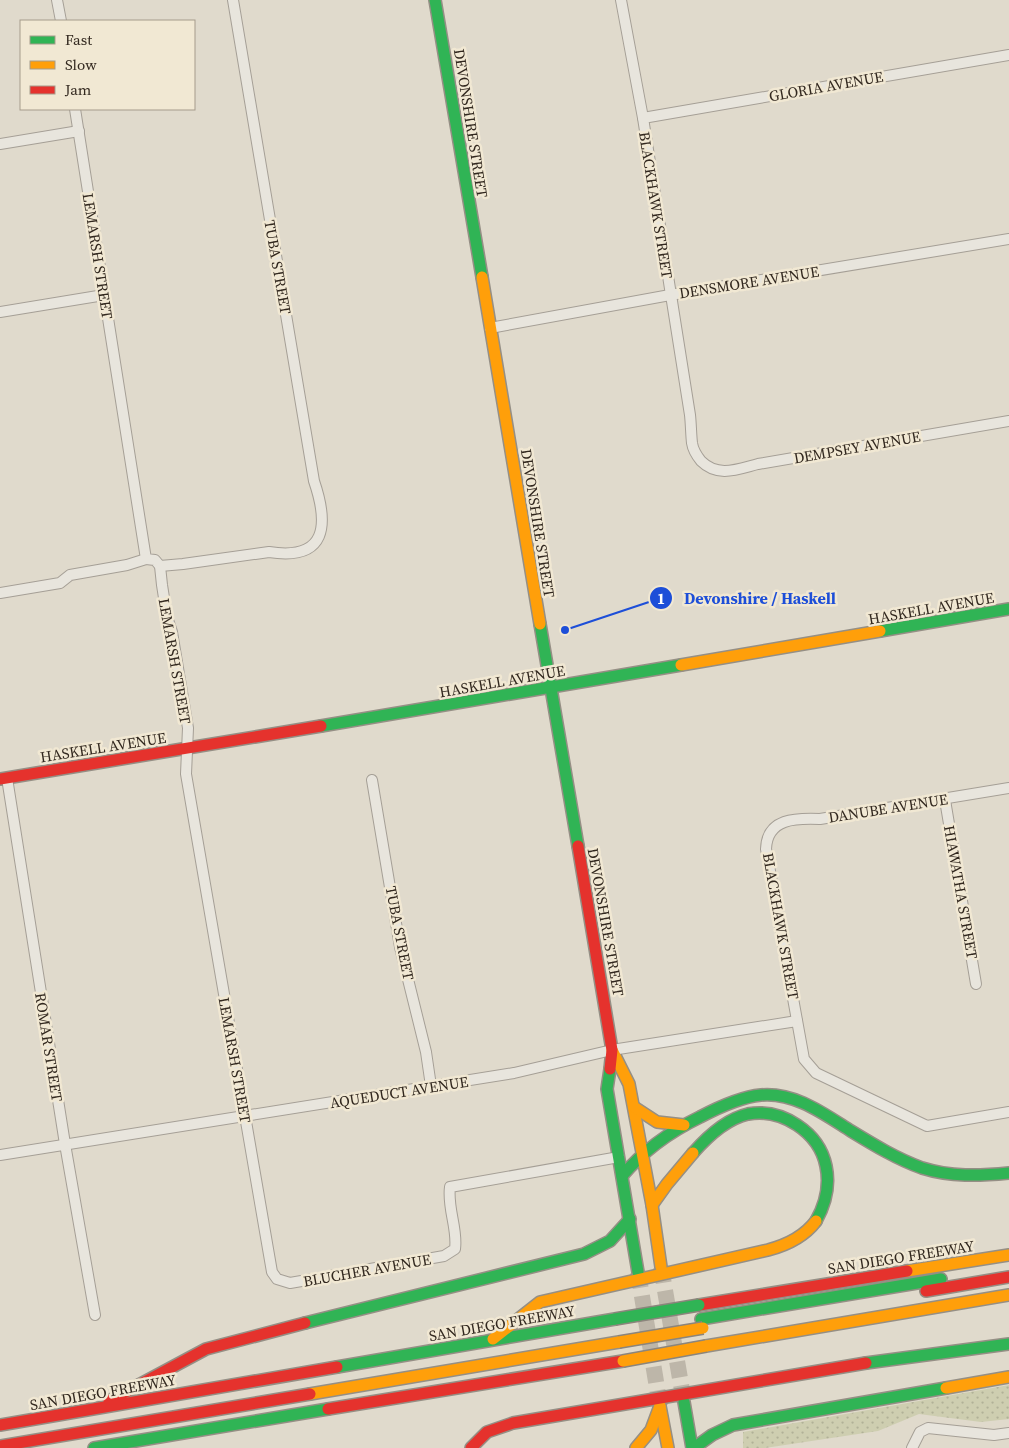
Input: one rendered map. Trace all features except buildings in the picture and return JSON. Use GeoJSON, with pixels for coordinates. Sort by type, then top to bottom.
{"type":"FeatureCollection","features":[{"type":"Feature","properties":{"kind":"main road","name":"DEVONSHIRE STREET"},"geometry":{"type":"LineString","coordinates":[[436,0],[612,1050],[629,1084],[652,1205],[661,1267]]}},
{"type":"Feature","properties":{"kind":"main road","name":"HASKELL AVENUE"},"geometry":{"type":"LineString","coordinates":[[4,779],[1009,610]]}},
{"type":"Feature","properties":{"kind":"main road","name":"DEVONSHIRE STREET"},"geometry":{"type":"LineString","coordinates":[[612,1050],[607,1089],[638,1272]]}},
{"type":"Feature","properties":{"kind":"main road"},"geometry":{"type":"LineString","coordinates":[[622,1176],[642,1153],[655,1142],[685,1125],[733,1102],[774,1095],[802,1102],[893,1156],[918,1167],[954,1176],[972,1177],[1009,1173]]}},
{"type":"Feature","properties":{"kind":"main road"},"geometry":{"type":"LineString","coordinates":[[634,1107],[652,1122],[662,1125],[685,1125]]}},
{"type":"Feature","properties":{"kind":"main road"},"geometry":{"type":"LineString","coordinates":[[493,1340],[540,1302],[765,1251],[797,1239],[806,1232],[820,1213],[828,1192],[826,1159],[814,1139],[799,1125],[772,1114],[752,1114],[726,1124],[707,1138],[662,1189],[652,1205]]}},
{"type":"Feature","properties":{"kind":"main road"},"geometry":{"type":"LineString","coordinates":[[93,1409],[206,1349],[584,1254],[608,1243],[630,1219]]}},
{"type":"Feature","properties":{"kind":"main road","name":"SAN DIEGO FREEWAY"},"geometry":{"type":"LineString","coordinates":[[0,1425],[699,1305],[1009,1255]]}},
{"type":"Feature","properties":{"kind":"main road"},"geometry":{"type":"LineString","coordinates":[[702,1323],[1009,1267]]}},
{"type":"Feature","properties":{"kind":"main road"},"geometry":{"type":"LineString","coordinates":[[0,1437],[702,1323],[1009,1277]]}},
{"type":"Feature","properties":{"kind":"main road"},"geometry":{"type":"LineString","coordinates":[[94,1448],[1009,1296]]}},
{"type":"Feature","properties":{"kind":"main road"},"geometry":{"type":"LineString","coordinates":[[968,1302],[1001,1308]]}},
{"type":"Feature","properties":{"kind":"main road"},"geometry":{"type":"LineString","coordinates":[[0,1446],[619,1337]]}},
{"type":"Feature","properties":{"kind":"main road"},"geometry":{"type":"LineString","coordinates":[[471,1448],[492,1429],[536,1419],[838,1367],[1009,1344]]}},
{"type":"Feature","properties":{"kind":"main road"},"geometry":{"type":"LineString","coordinates":[[684,1402],[693,1448],[722,1428],[733,1425],[1009,1377]]}},
{"type":"Feature","properties":{"kind":"main road"},"geometry":{"type":"LineString","coordinates":[[636,1448],[651,1430],[660,1406],[668,1448]]}},
{"type":"Feature","properties":{"kind":"street"},"geometry":{"type":"LineString","coordinates":[[57,0],[61,20]]}},
{"type":"Feature","properties":{"kind":"street","name":"TUBA STREET"},"geometry":{"type":"LineString","coordinates":[[160,566],[269,552],[280,554],[300,551],[310,548],[321,532],[323,509],[314,482],[233,0]]}},
{"type":"Feature","properties":{"kind":"street","name":"BLACKHAWK STREET"},"geometry":{"type":"LineString","coordinates":[[621,0],[690,415],[692,444],[697,456],[706,466]]}},
{"type":"Feature","properties":{"kind":"street","name":"GLORIA AVENUE"},"geometry":{"type":"LineString","coordinates":[[642,118],[1009,55]]}},
{"type":"Feature","properties":{"kind":"street","name":"LEMARSH STREET"},"geometry":{"type":"LineString","coordinates":[[75,110],[146,559]]}},
{"type":"Feature","properties":{"kind":"street"},"geometry":{"type":"LineString","coordinates":[[0,144],[79,131]]}},
{"type":"Feature","properties":{"kind":"street","name":"DENSMORE AVENUE"},"geometry":{"type":"LineString","coordinates":[[490,328],[1009,240]]}},
{"type":"Feature","properties":{"kind":"street"},"geometry":{"type":"LineString","coordinates":[[0,312],[104,295]]}},
{"type":"Feature","properties":{"kind":"street","name":"DEMPSEY AVENUE"},"geometry":{"type":"LineString","coordinates":[[706,466],[716,471],[728,472],[758,464],[1009,421]]}},
{"type":"Feature","properties":{"kind":"street"},"geometry":{"type":"LineString","coordinates":[[0,594],[60,583],[70,575],[127,565],[146,559],[155,560],[160,566]]}},
{"type":"Feature","properties":{"kind":"street","name":"LEMARSH STREET"},"geometry":{"type":"LineString","coordinates":[[160,566],[188,728],[186,774],[270,1265],[272,1272],[278,1279]]}},
{"type":"Feature","properties":{"kind":"street","name":"ROMAR STREET"},"geometry":{"type":"LineString","coordinates":[[4,779],[94,1315]]}},
{"type":"Feature","properties":{"kind":"street","name":"TUBA STREET"},"geometry":{"type":"LineString","coordinates":[[372,780],[400,947],[426,1052],[431,1086]]}},
{"type":"Feature","properties":{"kind":"street","name":"DANUBE AVENUE"},"geometry":{"type":"LineString","coordinates":[[771,833],[786,821],[798,818],[820,819],[1009,788]]}},
{"type":"Feature","properties":{"kind":"street","name":"HIAWATHA STREET"},"geometry":{"type":"LineString","coordinates":[[945,800],[976,984]]}},
{"type":"Feature","properties":{"kind":"street","name":"BLACKHAWK STREET"},"geometry":{"type":"LineString","coordinates":[[771,833],[766,843],[767,855],[797,1021]]}},
{"type":"Feature","properties":{"kind":"street"},"geometry":{"type":"LineString","coordinates":[[797,1021],[804,1059],[816,1073],[927,1126],[1009,1112]]}},
{"type":"Feature","properties":{"kind":"street","name":"AQUEDUCT AVENUE"},"geometry":{"type":"LineString","coordinates":[[0,1155],[514,1073],[612,1050],[797,1021]]}},
{"type":"Feature","properties":{"kind":"street","name":"BLUCHER AVENUE"},"geometry":{"type":"LineString","coordinates":[[278,1279],[290,1283],[444,1256],[455,1249],[456,1242],[450,1201],[450,1187],[619,1157]]}},
{"type":"Feature","properties":{"kind":"street"},"geometry":{"type":"LineString","coordinates":[[912,1448],[920,1432],[928,1428],[994,1435],[1009,1433]]}},
{"type":"Feature","properties":{"kind":"green space"},"geometry":{"type":"Polygon","coordinates":[[[1009,1385],[1009,1419],[981,1422],[919,1414],[878,1431],[765,1448],[743,1448],[743,1432],[1009,1385]]]}},
{"type":"Feature","properties":{"kind":"tunnel"},"geometry":{"type":"LineString","coordinates":[[661,1267],[684,1402]]}},
{"type":"Feature","properties":{"kind":"tunnel"},"geometry":{"type":"LineString","coordinates":[[638,1272],[660,1406]]}},
{"type":"Feature","properties":{"kind":"traffic: fast"},"geometry":{"type":"LineString","coordinates":[[435,0],[482,277]]}},
{"type":"Feature","properties":{"kind":"traffic: fast"},"geometry":{"type":"LineString","coordinates":[[880,631],[1009,609]]}},
{"type":"Feature","properties":{"kind":"traffic: fast"},"geometry":{"type":"LineString","coordinates":[[540,624],[578,846]]}},
{"type":"Feature","properties":{"kind":"traffic: fast"},"geometry":{"type":"LineString","coordinates":[[321,726],[681,665]]}},
{"type":"Feature","properties":{"kind":"traffic: fast"},"geometry":{"type":"LineString","coordinates":[[610,1069],[607,1089],[638,1272]]}},
{"type":"Feature","properties":{"kind":"traffic: fast"},"geometry":{"type":"LineString","coordinates":[[622,1176],[648,1150],[678,1129],[730,1103],[761,1095],[786,1097],[809,1106],[886,1151],[922,1168],[965,1175],[1009,1173]]}},
{"type":"Feature","properties":{"kind":"traffic: fast"},"geometry":{"type":"LineString","coordinates":[[693,1153],[711,1135],[725,1124],[740,1116],[761,1113],[774,1115],[797,1125],[816,1143],[826,1166],[826,1195],[816,1221]]}},
{"type":"Feature","properties":{"kind":"traffic: fast"},"geometry":{"type":"LineString","coordinates":[[305,1323],[584,1254],[610,1241],[630,1219]]}},
{"type":"Feature","properties":{"kind":"traffic: fast"},"geometry":{"type":"LineString","coordinates":[[701,1319],[941,1279]]}},
{"type":"Feature","properties":{"kind":"traffic: fast"},"geometry":{"type":"LineString","coordinates":[[615,1319],[699,1305]]}},
{"type":"Feature","properties":{"kind":"traffic: fast"},"geometry":{"type":"LineString","coordinates":[[337,1367],[615,1319]]}},
{"type":"Feature","properties":{"kind":"traffic: fast"},"geometry":{"type":"LineString","coordinates":[[866,1363],[1009,1344]]}},
{"type":"Feature","properties":{"kind":"traffic: fast"},"geometry":{"type":"LineString","coordinates":[[694,1448],[712,1435],[733,1425],[946,1388]]}},
{"type":"Feature","properties":{"kind":"traffic: fast"},"geometry":{"type":"LineString","coordinates":[[684,1402],[692,1448]]}},
{"type":"Feature","properties":{"kind":"traffic: fast"},"geometry":{"type":"LineString","coordinates":[[94,1448],[328,1409]]}},
{"type":"Feature","properties":{"kind":"traffic: slow"},"geometry":{"type":"LineString","coordinates":[[482,277],[540,624]]}},
{"type":"Feature","properties":{"kind":"traffic: slow"},"geometry":{"type":"LineString","coordinates":[[681,665],[880,631]]}},
{"type":"Feature","properties":{"kind":"traffic: slow"},"geometry":{"type":"LineString","coordinates":[[612,1050],[629,1084],[652,1205],[661,1267]]}},
{"type":"Feature","properties":{"kind":"traffic: slow"},"geometry":{"type":"LineString","coordinates":[[634,1107],[657,1122],[684,1125]]}},
{"type":"Feature","properties":{"kind":"traffic: slow"},"geometry":{"type":"LineString","coordinates":[[652,1205],[693,1153]]}},
{"type":"Feature","properties":{"kind":"traffic: slow"},"geometry":{"type":"LineString","coordinates":[[493,1339],[540,1302],[775,1248],[801,1236],[816,1221]]}},
{"type":"Feature","properties":{"kind":"traffic: slow"},"geometry":{"type":"LineString","coordinates":[[907,1271],[1009,1255]]}},
{"type":"Feature","properties":{"kind":"traffic: slow"},"geometry":{"type":"LineString","coordinates":[[706,1346],[1009,1295]]}},
{"type":"Feature","properties":{"kind":"traffic: slow"},"geometry":{"type":"LineString","coordinates":[[619,1342],[703,1328]]}},
{"type":"Feature","properties":{"kind":"traffic: slow"},"geometry":{"type":"LineString","coordinates":[[310,1394],[619,1342]]}},
{"type":"Feature","properties":{"kind":"traffic: slow"},"geometry":{"type":"LineString","coordinates":[[623,1361],[706,1346]]}},
{"type":"Feature","properties":{"kind":"traffic: slow"},"geometry":{"type":"LineString","coordinates":[[946,1388],[1009,1377]]}},
{"type":"Feature","properties":{"kind":"traffic: slow"},"geometry":{"type":"LineString","coordinates":[[660,1406],[668,1448]]}},
{"type":"Feature","properties":{"kind":"traffic: slow"},"geometry":{"type":"LineString","coordinates":[[636,1448],[651,1430],[660,1406]]}},
{"type":"Feature","properties":{"kind":"traffic: jam"},"geometry":{"type":"LineString","coordinates":[[0,779],[321,726]]}},
{"type":"Feature","properties":{"kind":"traffic: jam"},"geometry":{"type":"LineString","coordinates":[[578,846],[612,1050],[610,1069]]}},
{"type":"Feature","properties":{"kind":"traffic: jam"},"geometry":{"type":"LineString","coordinates":[[699,1305],[907,1271]]}},
{"type":"Feature","properties":{"kind":"traffic: jam"},"geometry":{"type":"LineString","coordinates":[[926,1291],[1009,1277]]}},
{"type":"Feature","properties":{"kind":"traffic: jam"},"geometry":{"type":"LineString","coordinates":[[109,1401],[206,1349],[305,1323]]}},
{"type":"Feature","properties":{"kind":"traffic: jam"},"geometry":{"type":"LineString","coordinates":[[328,1409],[623,1361]]}},
{"type":"Feature","properties":{"kind":"traffic: jam"},"geometry":{"type":"LineString","coordinates":[[471,1448],[487,1432],[513,1423],[866,1363]]}},
{"type":"Feature","properties":{"kind":"traffic: jam"},"geometry":{"type":"LineString","coordinates":[[0,1425],[337,1367]]}},
{"type":"Feature","properties":{"kind":"traffic: jam"},"geometry":{"type":"LineString","coordinates":[[0,1446],[310,1394]]}},
{"type":"Feature","properties":{"kind":"place","name":"Devonshire / Haskell"},"geometry":{"type":"Point","coordinates":[565,630]}}]}
